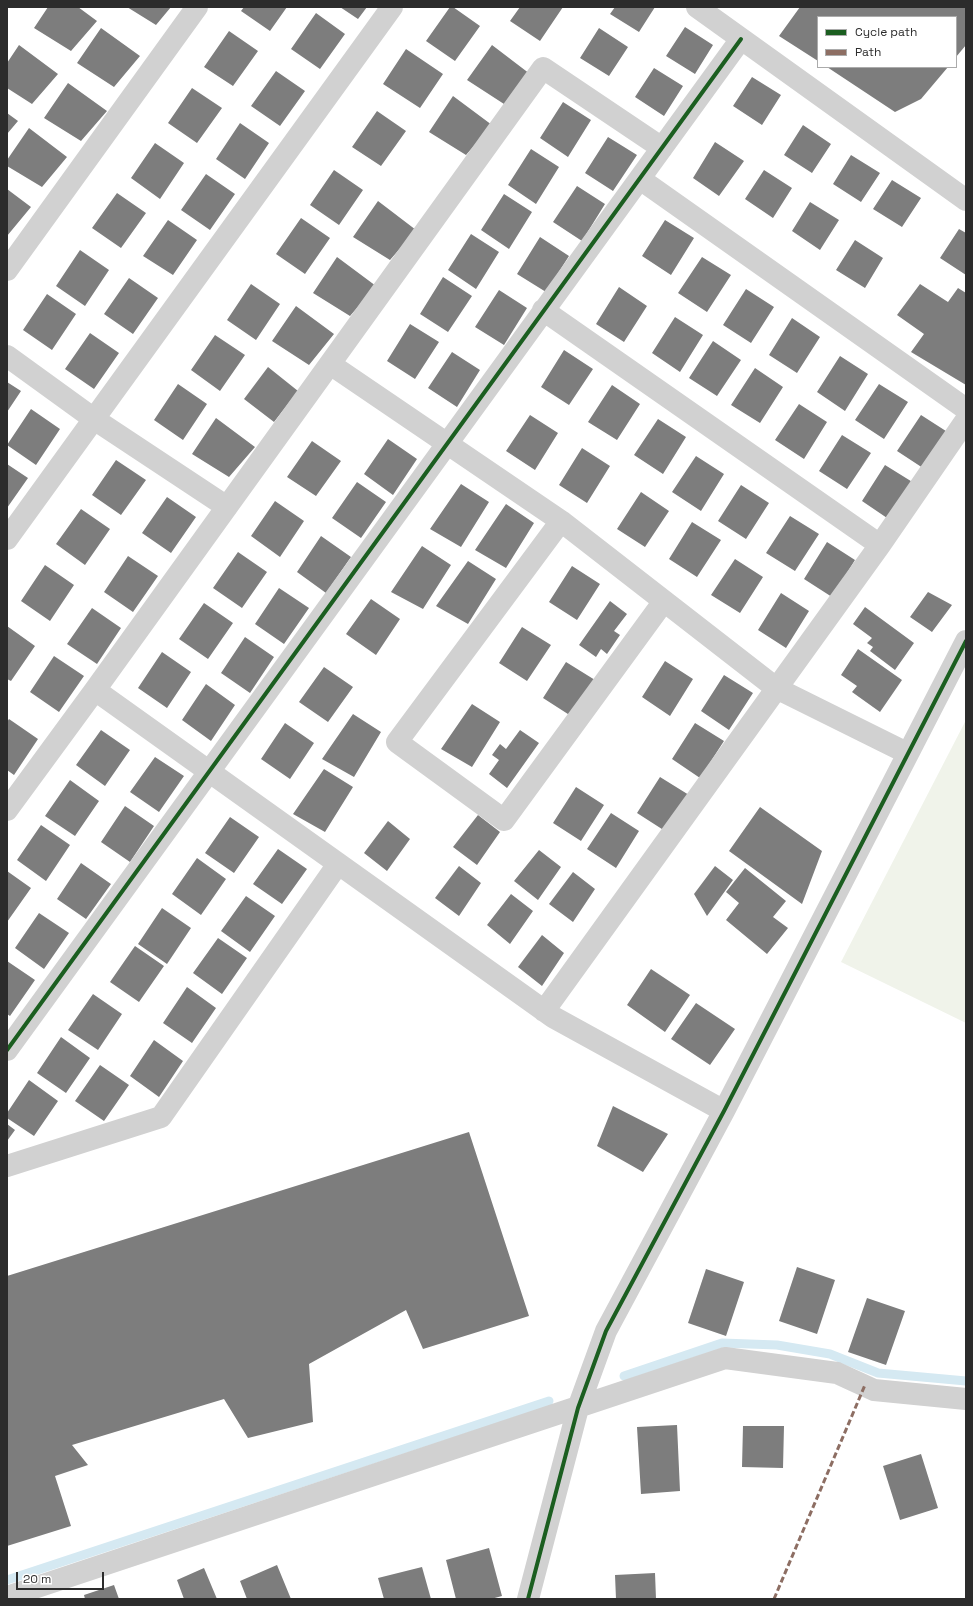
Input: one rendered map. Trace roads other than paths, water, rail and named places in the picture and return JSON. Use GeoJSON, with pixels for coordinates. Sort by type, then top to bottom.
{"type":"FeatureCollection","features":[{"type":"Feature","properties":{"kind":"street"},"geometry":{"type":"LineString","coordinates":[[7,270],[197,7]]}},
{"type":"Feature","properties":{"kind":"street"},"geometry":{"type":"LineString","coordinates":[[7,539],[392,7]]}},
{"type":"Feature","properties":{"kind":"street"},"geometry":{"type":"LineString","coordinates":[[697,7],[966,200]]}},
{"type":"Feature","properties":{"kind":"street"},"geometry":{"type":"LineString","coordinates":[[10,1039],[208,771],[741,39]]}},
{"type":"Feature","properties":{"kind":"street"},"geometry":{"type":"LineString","coordinates":[[7,810],[543,68],[662,148]]}},
{"type":"Feature","properties":{"kind":"street"},"geometry":{"type":"LineString","coordinates":[[640,178],[966,409]]}},
{"type":"Feature","properties":{"kind":"street"},"geometry":{"type":"LineString","coordinates":[[543,310],[880,545]]}},
{"type":"Feature","properties":{"kind":"street"},"geometry":{"type":"LineString","coordinates":[[7,356],[94,419],[227,507]]}},
{"type":"Feature","properties":{"kind":"street"},"geometry":{"type":"LineString","coordinates":[[330,364],[561,521],[776,688],[907,753]]}},
{"type":"Feature","properties":{"kind":"street"},"geometry":{"type":"LineString","coordinates":[[544,1011],[880,545],[966,420]]}},
{"type":"Feature","properties":{"kind":"street"},"geometry":{"type":"LineString","coordinates":[[561,521],[397,742],[504,820],[664,601]]}},
{"type":"Feature","properties":{"kind":"street"},"geometry":{"type":"LineString","coordinates":[[528,1599],[578,1408],[606,1331],[724,1111],[966,641]]}},
{"type":"Feature","properties":{"kind":"street"},"geometry":{"type":"LineString","coordinates":[[95,690],[544,1011],[724,1111]]}},
{"type":"Feature","properties":{"kind":"street"},"geometry":{"type":"LineString","coordinates":[[7,1166],[161,1117],[338,864]]}},
{"type":"Feature","properties":{"kind":"street"},"geometry":{"type":"LineString","coordinates":[[7,1597],[725,1358],[837,1373],[874,1390],[966,1399]]}},
{"type":"Feature","properties":{"kind":"waterway"},"geometry":{"type":"LineString","coordinates":[[624,1376],[722,1343],[777,1345],[830,1354],[878,1373],[966,1381]]}},
{"type":"Feature","properties":{"kind":"waterway"},"geometry":{"type":"LineString","coordinates":[[7,1580],[549,1401]]}}]}
